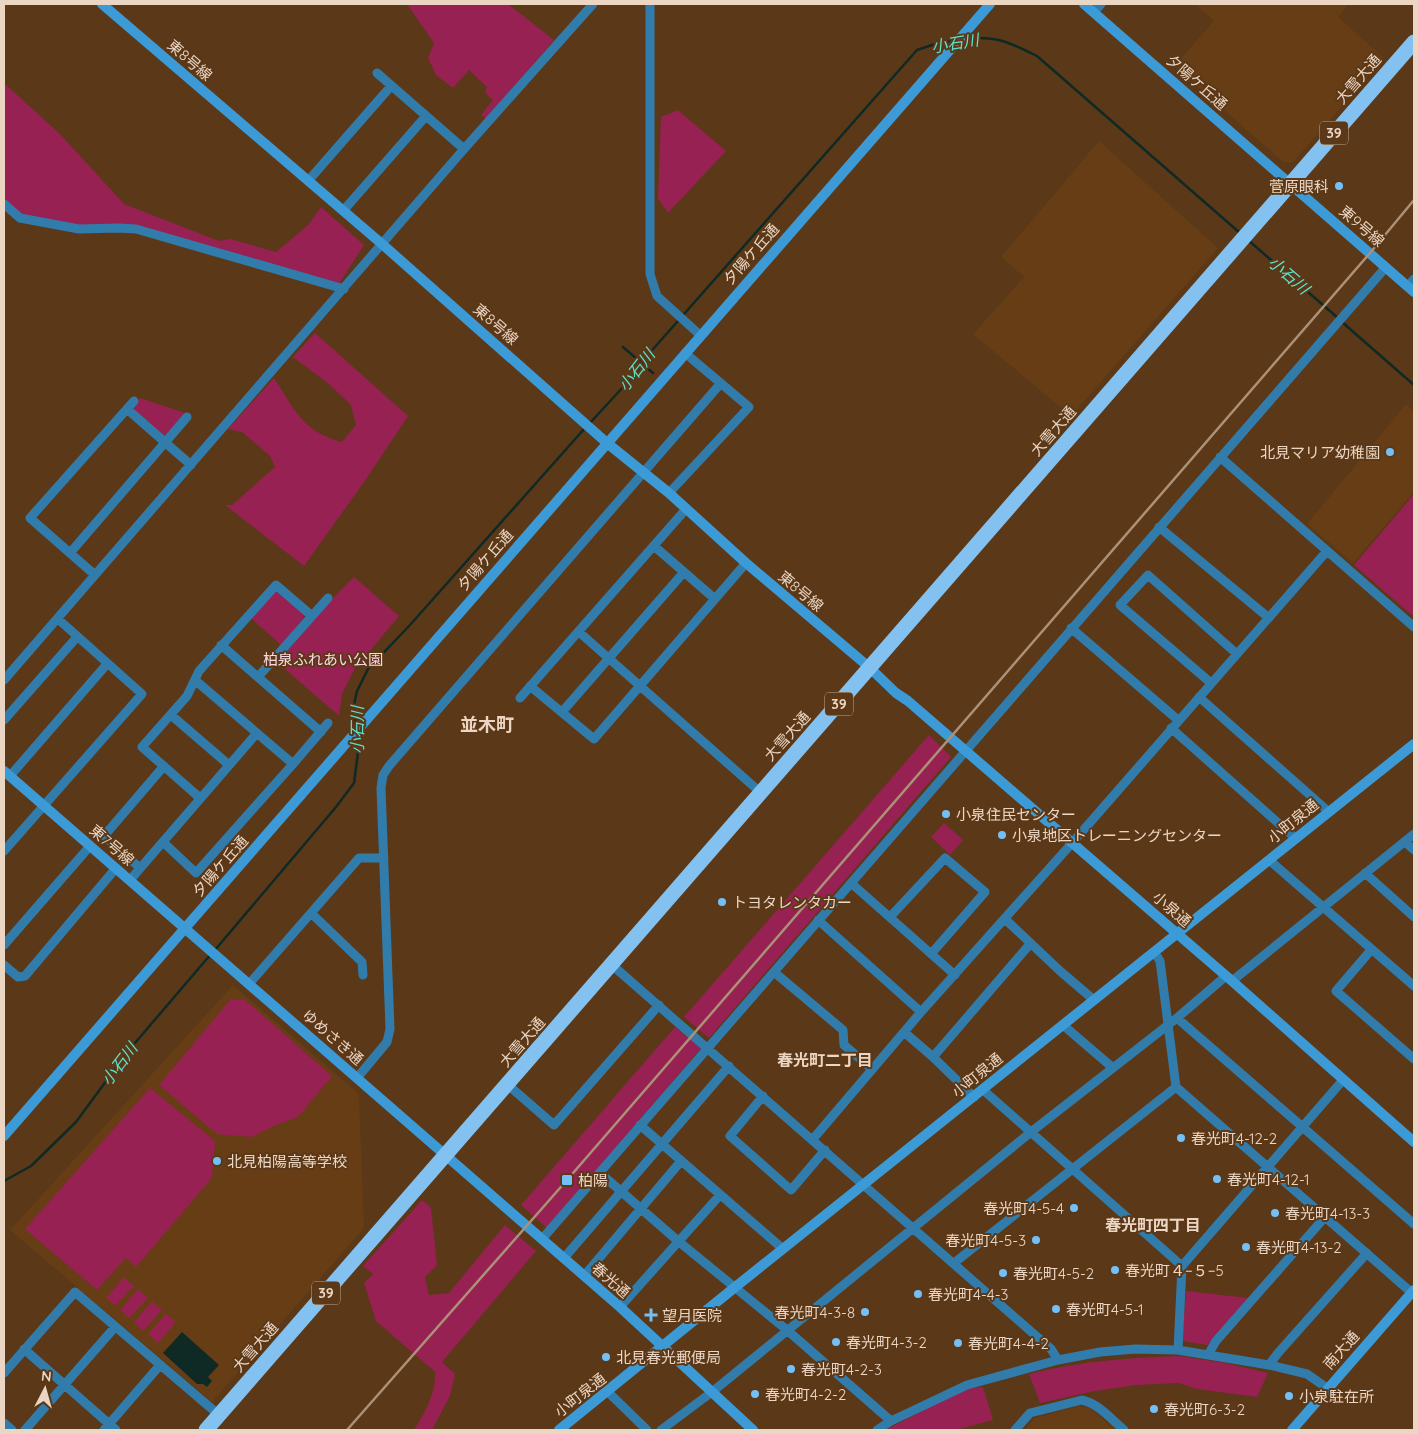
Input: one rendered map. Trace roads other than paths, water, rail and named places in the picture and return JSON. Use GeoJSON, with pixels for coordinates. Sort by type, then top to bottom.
{"type":"FeatureCollection","features":[{"type":"Feature","properties":{"kind":"highway","name":"大雪大通"},"geometry":{"type":"LineString","coordinates":[[206,1430],[1414,42]]}},
{"type":"Feature","properties":{"kind":"street","name":"東8号線"},"geometry":{"type":"LineString","coordinates":[[102,4],[382,244],[608,443],[669,493],[746,563],[870,668]]}},
{"type":"Feature","properties":{"kind":"street"},"geometry":{"type":"LineString","coordinates":[[4,680],[464,149],[593,4]]}},
{"type":"Feature","properties":{"kind":"street"},"geometry":{"type":"LineString","coordinates":[[650,4],[650,274],[658,296],[700,335]]}},
{"type":"Feature","properties":{"kind":"street","name":"夕陽ケ丘通"},"geometry":{"type":"LineString","coordinates":[[4,1136],[990,4]]}},
{"type":"Feature","properties":{"kind":"street","name":"夕陽ケ丘通"},"geometry":{"type":"LineString","coordinates":[[1084,4],[1290,184]]}},
{"type":"Feature","properties":{"kind":"street"},"geometry":{"type":"LineString","coordinates":[[1094,12],[1101,4]]}},
{"type":"Feature","properties":{"kind":"street"},"geometry":{"type":"LineString","coordinates":[[377,73],[464,149]]}},
{"type":"Feature","properties":{"kind":"street"},"geometry":{"type":"LineString","coordinates":[[308,181],[391,86]]}},
{"type":"Feature","properties":{"kind":"street"},"geometry":{"type":"LineString","coordinates":[[343,211],[426,116]]}},
{"type":"Feature","properties":{"kind":"street","name":"東9号線"},"geometry":{"type":"LineString","coordinates":[[1290,184],[1386,267],[1412,286]]}},
{"type":"Feature","properties":{"kind":"street"},"geometry":{"type":"LineString","coordinates":[[4,204],[20,218],[79,229],[119,228],[136,230],[344,289]]}},
{"type":"Feature","properties":{"kind":"street"},"geometry":{"type":"LineString","coordinates":[[542,1239],[1386,267]]}},
{"type":"Feature","properties":{"kind":"street"},"geometry":{"type":"LineString","coordinates":[[669,493],[749,407],[685,352]]}},
{"type":"Feature","properties":{"kind":"street"},"geometry":{"type":"LineString","coordinates":[[357,1078],[388,1042],[390,1029],[381,788],[383,775],[721,382]]}},
{"type":"Feature","properties":{"kind":"street"},"geometry":{"type":"LineString","coordinates":[[95,575],[30,518],[134,401]]}},
{"type":"Feature","properties":{"kind":"street"},"geometry":{"type":"LineString","coordinates":[[127,409],[191,465]]}},
{"type":"Feature","properties":{"kind":"street"},"geometry":{"type":"LineString","coordinates":[[70,553],[187,417]]}},
{"type":"Feature","properties":{"kind":"street"},"geometry":{"type":"LineString","coordinates":[[1220,457],[1414,627]]}},
{"type":"Feature","properties":{"kind":"street"},"geometry":{"type":"LineString","coordinates":[[520,698],[686,509]]}},
{"type":"Feature","properties":{"kind":"street"},"geometry":{"type":"LineString","coordinates":[[1159,527],[1269,618]]}},
{"type":"Feature","properties":{"kind":"street"},"geometry":{"type":"LineString","coordinates":[[654,546],[716,599]]}},
{"type":"Feature","properties":{"kind":"street"},"geometry":{"type":"LineString","coordinates":[[813,1139],[921,1012],[1073,842],[1327,551]]}},
{"type":"Feature","properties":{"kind":"street"},"geometry":{"type":"LineString","coordinates":[[530,686],[594,739],[746,563]]}},
{"type":"Feature","properties":{"kind":"street"},"geometry":{"type":"LineString","coordinates":[[562,712],[684,572]]}},
{"type":"Feature","properties":{"kind":"street"},"geometry":{"type":"LineString","coordinates":[[1211,684],[1120,605],[1148,575],[1237,654]]}},
{"type":"Feature","properties":{"kind":"street"},"geometry":{"type":"LineString","coordinates":[[200,798],[142,747],[187,696],[199,671],[276,585],[312,616]]}},
{"type":"Feature","properties":{"kind":"street"},"geometry":{"type":"LineString","coordinates":[[258,677],[328,598]]}},
{"type":"Feature","properties":{"kind":"street"},"geometry":{"type":"LineString","coordinates":[[4,851],[142,694],[58,619]]}},
{"type":"Feature","properties":{"kind":"street"},"geometry":{"type":"LineString","coordinates":[[1071,628],[1178,720]]}},
{"type":"Feature","properties":{"kind":"street"},"geometry":{"type":"LineString","coordinates":[[579,632],[760,792]]}},
{"type":"Feature","properties":{"kind":"street"},"geometry":{"type":"LineString","coordinates":[[4,720],[77,637]]}},
{"type":"Feature","properties":{"kind":"street"},"geometry":{"type":"LineString","coordinates":[[221,645],[321,732]]}},
{"type":"Feature","properties":{"kind":"street"},"geometry":{"type":"LineString","coordinates":[[7,774],[107,664]]}},
{"type":"Feature","properties":{"kind":"street","name":"小泉通"},"geometry":{"type":"LineString","coordinates":[[870,668],[896,694],[908,701],[1073,842],[1414,1142]]}},
{"type":"Feature","properties":{"kind":"street"},"geometry":{"type":"LineString","coordinates":[[195,680],[293,764]]}},
{"type":"Feature","properties":{"kind":"street"},"geometry":{"type":"LineString","coordinates":[[1199,698],[1330,812]]}},
{"type":"Feature","properties":{"kind":"street"},"geometry":{"type":"LineString","coordinates":[[171,715],[229,765]]}},
{"type":"Feature","properties":{"kind":"street"},"geometry":{"type":"LineString","coordinates":[[163,842],[196,873],[328,723]]}},
{"type":"Feature","properties":{"kind":"street"},"geometry":{"type":"LineString","coordinates":[[1171,728],[1295,838]]}},
{"type":"Feature","properties":{"kind":"street"},"geometry":{"type":"LineString","coordinates":[[130,880],[257,733]]}},
{"type":"Feature","properties":{"kind":"street","name":"小町泉通"},"geometry":{"type":"LineString","coordinates":[[559,1430],[1414,744]]}},
{"type":"Feature","properties":{"kind":"street"},"geometry":{"type":"LineString","coordinates":[[140,868],[104,836],[164,766]]}},
{"type":"Feature","properties":{"kind":"street","name":"東7号線"},"geometry":{"type":"LineString","coordinates":[[7,774],[199,942]]}},
{"type":"Feature","properties":{"kind":"street"},"geometry":{"type":"LineString","coordinates":[[661,1430],[712,1392],[1032,1132],[1169,1024],[1324,907],[1414,834]]}},
{"type":"Feature","properties":{"kind":"street"},"geometry":{"type":"LineString","coordinates":[[1405,842],[1414,850]]}},
{"type":"Feature","properties":{"kind":"street"},"geometry":{"type":"LineString","coordinates":[[4,945],[90,846]]}},
{"type":"Feature","properties":{"kind":"street"},"geometry":{"type":"LineString","coordinates":[[249,984],[359,858],[384,858]]}},
{"type":"Feature","properties":{"kind":"street"},"geometry":{"type":"LineString","coordinates":[[890,918],[945,858],[985,892],[931,954]]}},
{"type":"Feature","properties":{"kind":"street"},"geometry":{"type":"LineString","coordinates":[[1269,860],[1414,986]]}},
{"type":"Feature","properties":{"kind":"street"},"geometry":{"type":"LineString","coordinates":[[4,965],[18,977],[25,976],[116,868]]}},
{"type":"Feature","properties":{"kind":"street"},"geometry":{"type":"LineString","coordinates":[[1365,873],[1414,917]]}},
{"type":"Feature","properties":{"kind":"street"},"geometry":{"type":"LineString","coordinates":[[851,883],[954,975]]}},
{"type":"Feature","properties":{"kind":"street"},"geometry":{"type":"LineString","coordinates":[[311,913],[362,962],[363,975]]}},
{"type":"Feature","properties":{"kind":"street"},"geometry":{"type":"LineString","coordinates":[[1005,919],[1030,944],[1094,1000]]}},
{"type":"Feature","properties":{"kind":"street"},"geometry":{"type":"LineString","coordinates":[[818,920],[921,1012]]}},
{"type":"Feature","properties":{"kind":"street","name":"ゆめさき通"},"geometry":{"type":"LineString","coordinates":[[199,942],[446,1156]]}},
{"type":"Feature","properties":{"kind":"street"},"geometry":{"type":"LineString","coordinates":[[933,1057],[1030,944]]}},
{"type":"Feature","properties":{"kind":"street"},"geometry":{"type":"LineString","coordinates":[[1371,950],[1336,991],[1414,1059]]}},
{"type":"Feature","properties":{"kind":"street"},"geometry":{"type":"LineString","coordinates":[[1154,952],[1160,960],[1176,1087],[1325,1218],[1413,1291]]}},
{"type":"Feature","properties":{"kind":"street"},"geometry":{"type":"LineString","coordinates":[[612,965],[954,1263],[1051,1349],[1058,1360]]}},
{"type":"Feature","properties":{"kind":"street"},"geometry":{"type":"LineString","coordinates":[[774,972],[843,1030],[844,1045],[872,1069]]}},
{"type":"Feature","properties":{"kind":"street"},"geometry":{"type":"LineString","coordinates":[[508,1085],[554,1125],[659,1005]]}},
{"type":"Feature","properties":{"kind":"street"},"geometry":{"type":"LineString","coordinates":[[1177,1018],[1414,1224]]}},
{"type":"Feature","properties":{"kind":"street"},"geometry":{"type":"LineString","coordinates":[[1063,1025],[1113,1068]]}},
{"type":"Feature","properties":{"kind":"street"},"geometry":{"type":"LineString","coordinates":[[904,1032],[974,1097]]}},
{"type":"Feature","properties":{"kind":"street"},"geometry":{"type":"LineString","coordinates":[[564,1258],[729,1066]]}},
{"type":"Feature","properties":{"kind":"street"},"geometry":{"type":"LineString","coordinates":[[1178,1350],[1182,1266],[1343,1080]]}},
{"type":"Feature","properties":{"kind":"street"},"geometry":{"type":"LineString","coordinates":[[954,1263],[1176,1087]]}},
{"type":"Feature","properties":{"kind":"street"},"geometry":{"type":"LineString","coordinates":[[982,1089],[1182,1266]]}},
{"type":"Feature","properties":{"kind":"street"},"geometry":{"type":"LineString","coordinates":[[763,1096],[730,1136],[791,1190],[825,1150]]}},
{"type":"Feature","properties":{"kind":"street"},"geometry":{"type":"LineString","coordinates":[[640,1126],[783,1249]]}},
{"type":"Feature","properties":{"kind":"street","name":"春光通"},"geometry":{"type":"LineString","coordinates":[[446,1156],[620,1307],[754,1430]]}},
{"type":"Feature","properties":{"kind":"street"},"geometry":{"type":"LineString","coordinates":[[584,1276],[681,1161]]}},
{"type":"Feature","properties":{"kind":"street"},"geometry":{"type":"LineString","coordinates":[[600,1173],[678,1241],[787,1330],[891,1421]]}},
{"type":"Feature","properties":{"kind":"street"},"geometry":{"type":"LineString","coordinates":[[620,1307],[720,1195]]}},
{"type":"Feature","properties":{"kind":"street"},"geometry":{"type":"LineString","coordinates":[[1208,1355],[1216,1341],[1325,1218]]}},
{"type":"Feature","properties":{"kind":"street"},"geometry":{"type":"LineString","coordinates":[[1269,1365],[1367,1253]]}},
{"type":"Feature","properties":{"kind":"street","name":"南大通"},"geometry":{"type":"LineString","coordinates":[[1292,1430],[1413,1291]]}},
{"type":"Feature","properties":{"kind":"street"},"geometry":{"type":"LineString","coordinates":[[4,1373],[75,1292],[219,1415]]}},
{"type":"Feature","properties":{"kind":"street"},"geometry":{"type":"LineString","coordinates":[[25,1430],[116,1328]]}},
{"type":"Feature","properties":{"kind":"street"},"geometry":{"type":"LineString","coordinates":[[24,1349],[110,1428],[160,1365]]}},
{"type":"Feature","properties":{"kind":"street"},"geometry":{"type":"LineString","coordinates":[[877,1430],[891,1421],[967,1385],[1058,1360],[1100,1352],[1135,1349],[1178,1350],[1269,1365],[1307,1374],[1327,1388]]}},
{"type":"Feature","properties":{"kind":"street"},"geometry":{"type":"LineString","coordinates":[[608,1392],[648,1430]]}},
{"type":"Feature","properties":{"kind":"street"},"geometry":{"type":"LineString","coordinates":[[1015,1430],[1030,1412],[1082,1400],[1090,1402],[1099,1408],[1124,1430]]}},
{"type":"Feature","properties":{"kind":"street"},"geometry":{"type":"LineString","coordinates":[[4,1423],[12,1430]]}},
{"type":"Feature","properties":{"kind":"water"},"geometry":{"type":"Polygon","coordinates":[[[182,1332],[219,1365],[208,1377],[212,1381],[207,1387],[203,1384],[197,1384],[163,1353],[182,1332]]]}},
{"type":"Feature","properties":{"kind":"waterway","name":"小石川"},"geometry":{"type":"LineString","coordinates":[[963,39],[984,38],[1002,41],[1037,56],[1240,233]]}},
{"type":"Feature","properties":{"kind":"waterway","name":"小石川"},"geometry":{"type":"LineString","coordinates":[[589,424],[636,373],[647,356],[917,50],[938,43],[953,41]]}},
{"type":"Feature","properties":{"kind":"waterway","name":"小石川"},"geometry":{"type":"LineString","coordinates":[[1248,240],[1338,318]]}},
{"type":"Feature","properties":{"kind":"waterway","name":"小石川"},"geometry":{"type":"LineString","coordinates":[[1342,322],[1414,385]]}},
{"type":"Feature","properties":{"kind":"waterway"},"geometry":{"type":"LineString","coordinates":[[623,347],[653,373]]}},
{"type":"Feature","properties":{"kind":"waterway","name":"小石川"},"geometry":{"type":"LineString","coordinates":[[356,726],[354,705],[357,691],[368,669],[410,625],[585,428]]}},
{"type":"Feature","properties":{"kind":"waterway","name":"小石川"},"geometry":{"type":"LineString","coordinates":[[215,950],[336,807],[354,783],[358,752],[357,736]]}},
{"type":"Feature","properties":{"kind":"waterway","name":"小石川"},"geometry":{"type":"LineString","coordinates":[[4,1181],[31,1166],[76,1122],[129,1050],[211,954]]}},
{"type":"Feature","properties":{"kind":"railway"},"geometry":{"type":"LineString","coordinates":[[347,1430],[567,1180],[1414,200]]}},
{"type":"Feature","properties":{"kind":"place","name":"菅原眼科"},"geometry":{"type":"Point","coordinates":[1339,186]}},
{"type":"Feature","properties":{"kind":"place","name":"北見マリア幼稚園"},"geometry":{"type":"Point","coordinates":[1390,452]}},
{"type":"Feature","properties":{"kind":"place","name":"小泉住民センター"},"geometry":{"type":"Point","coordinates":[946,814]}},
{"type":"Feature","properties":{"kind":"place","name":"小泉地区トレーニングセンター"},"geometry":{"type":"Point","coordinates":[1002,835]}},
{"type":"Feature","properties":{"kind":"place","name":"トヨタレンタカー"},"geometry":{"type":"Point","coordinates":[722,902]}},
{"type":"Feature","properties":{"kind":"place","name":"春光町4-12-2"},"geometry":{"type":"Point","coordinates":[1181,1138]}},
{"type":"Feature","properties":{"kind":"place","name":"北見柏陽高等学校"},"geometry":{"type":"Point","coordinates":[217,1161]}},
{"type":"Feature","properties":{"kind":"place","name":"春光町4-12-1"},"geometry":{"type":"Point","coordinates":[1217,1179]}},
{"type":"Feature","properties":{"kind":"place","name":"柏陽"},"geometry":{"type":"Point","coordinates":[567,1180]}},
{"type":"Feature","properties":{"kind":"place","name":"春光町4-5-4"},"geometry":{"type":"Point","coordinates":[1074,1208]}},
{"type":"Feature","properties":{"kind":"place","name":"春光町4-13-3"},"geometry":{"type":"Point","coordinates":[1275,1213]}},
{"type":"Feature","properties":{"kind":"place","name":"春光町4-5-3"},"geometry":{"type":"Point","coordinates":[1036,1240]}},
{"type":"Feature","properties":{"kind":"place","name":"春光町4-13-2"},"geometry":{"type":"Point","coordinates":[1246,1247]}},
{"type":"Feature","properties":{"kind":"place","name":"春光町４−５−5"},"geometry":{"type":"Point","coordinates":[1115,1270]}},
{"type":"Feature","properties":{"kind":"place","name":"春光町4-5-2"},"geometry":{"type":"Point","coordinates":[1003,1273]}},
{"type":"Feature","properties":{"kind":"place","name":"春光町4-4-3"},"geometry":{"type":"Point","coordinates":[918,1294]}},
{"type":"Feature","properties":{"kind":"place","name":"春光町4-5-1"},"geometry":{"type":"Point","coordinates":[1056,1309]}},
{"type":"Feature","properties":{"kind":"place","name":"春光町4-3-8"},"geometry":{"type":"Point","coordinates":[865,1312]}},
{"type":"Feature","properties":{"kind":"place","name":"望月医院"},"geometry":{"type":"Point","coordinates":[651,1315]}},
{"type":"Feature","properties":{"kind":"place","name":"春光町4-3-2"},"geometry":{"type":"Point","coordinates":[836,1342]}},
{"type":"Feature","properties":{"kind":"place","name":"春光町4-4-2"},"geometry":{"type":"Point","coordinates":[958,1343]}},
{"type":"Feature","properties":{"kind":"place","name":"北見春光郵便局"},"geometry":{"type":"Point","coordinates":[606,1357]}},
{"type":"Feature","properties":{"kind":"place","name":"春光町4-2-3"},"geometry":{"type":"Point","coordinates":[791,1369]}},
{"type":"Feature","properties":{"kind":"place","name":"春光町4-2-2"},"geometry":{"type":"Point","coordinates":[755,1394]}},
{"type":"Feature","properties":{"kind":"place","name":"小泉駐在所"},"geometry":{"type":"Point","coordinates":[1289,1396]}},
{"type":"Feature","properties":{"kind":"place","name":"春光町6-3-2"},"geometry":{"type":"Point","coordinates":[1154,1409]}},
{"type":"Feature","properties":{"kind":"district","name":"並木町"},"geometry":{"type":"Point","coordinates":[487,724]}},
{"type":"Feature","properties":{"kind":"district","name":"春光町二丁目"},"geometry":{"type":"Point","coordinates":[825,1060]}},
{"type":"Feature","properties":{"kind":"district","name":"春光町四丁目"},"geometry":{"type":"Point","coordinates":[1153,1225]}},
{"type":"Feature","properties":{"kind":"park label","name":"柏泉ふれあい公園"},"geometry":{"type":"Point","coordinates":[323,659]}}]}
